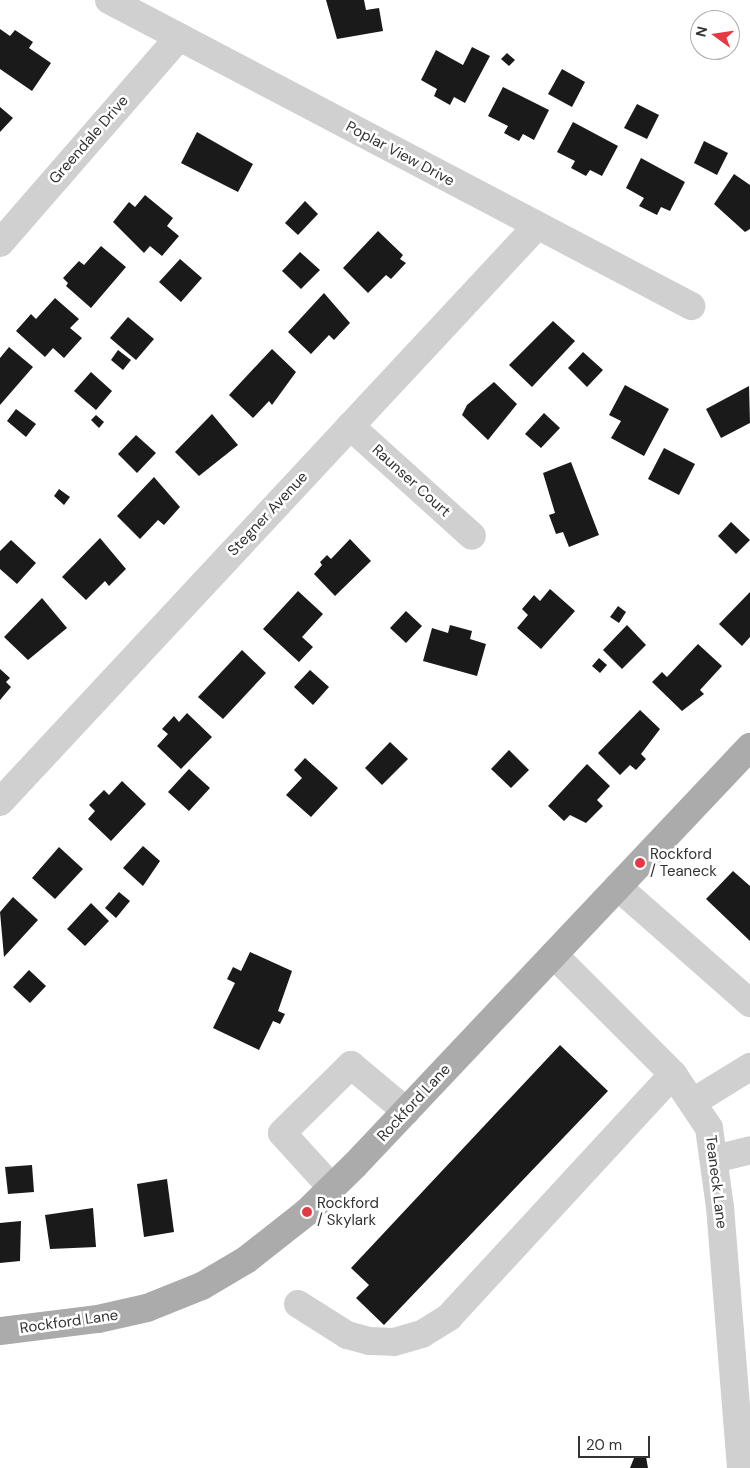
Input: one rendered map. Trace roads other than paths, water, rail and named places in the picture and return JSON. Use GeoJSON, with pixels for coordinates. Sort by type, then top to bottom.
{"type":"FeatureCollection","features":[{"type":"Feature","properties":{"kind":"main road","name":"Rockford Lane"},"geometry":{"type":"LineString","coordinates":[[0,1331],[98,1320],[147,1308],[202,1286],[246,1260],[332,1188],[750,747]]}},
{"type":"Feature","properties":{"kind":"street","name":"Poplar View Drive"},"geometry":{"type":"LineString","coordinates":[[109,0],[691,306]]}},
{"type":"Feature","properties":{"kind":"street","name":"Greendale Drive"},"geometry":{"type":"LineString","coordinates":[[0,243],[179,37]]}},
{"type":"Feature","properties":{"kind":"street","name":"Stegner Avenue"},"geometry":{"type":"LineString","coordinates":[[0,802],[537,226]]}},
{"type":"Feature","properties":{"kind":"street","name":"Raunser Court"},"geometry":{"type":"LineString","coordinates":[[350,426],[472,536]]}},
{"type":"Feature","properties":{"kind":"street"},"geometry":{"type":"LineString","coordinates":[[618,887],[750,1003]]}},
{"type":"Feature","properties":{"kind":"street","name":"Teaneck Lane"},"geometry":{"type":"LineString","coordinates":[[554,955],[674,1074],[709,1128],[715,1159],[741,1468]]}},
{"type":"Feature","properties":{"kind":"street"},"geometry":{"type":"LineString","coordinates":[[332,1188],[282,1133],[351,1065],[406,1111]]}},
{"type":"Feature","properties":{"kind":"street"},"geometry":{"type":"LineString","coordinates":[[693,1102],[750,1067]]}},
{"type":"Feature","properties":{"kind":"street"},"geometry":{"type":"LineString","coordinates":[[298,1304],[347,1335],[369,1342],[394,1342],[422,1334],[449,1317],[674,1074]]}},
{"type":"Feature","properties":{"kind":"street"},"geometry":{"type":"LineString","coordinates":[[715,1159],[750,1150]]}},
{"type":"Feature","properties":{"kind":"place","name":"Rockford / Teaneck"},"geometry":{"type":"Point","coordinates":[640,863]}},
{"type":"Feature","properties":{"kind":"place","name":"Rockford / Skylark"},"geometry":{"type":"Point","coordinates":[307,1212]}}]}
